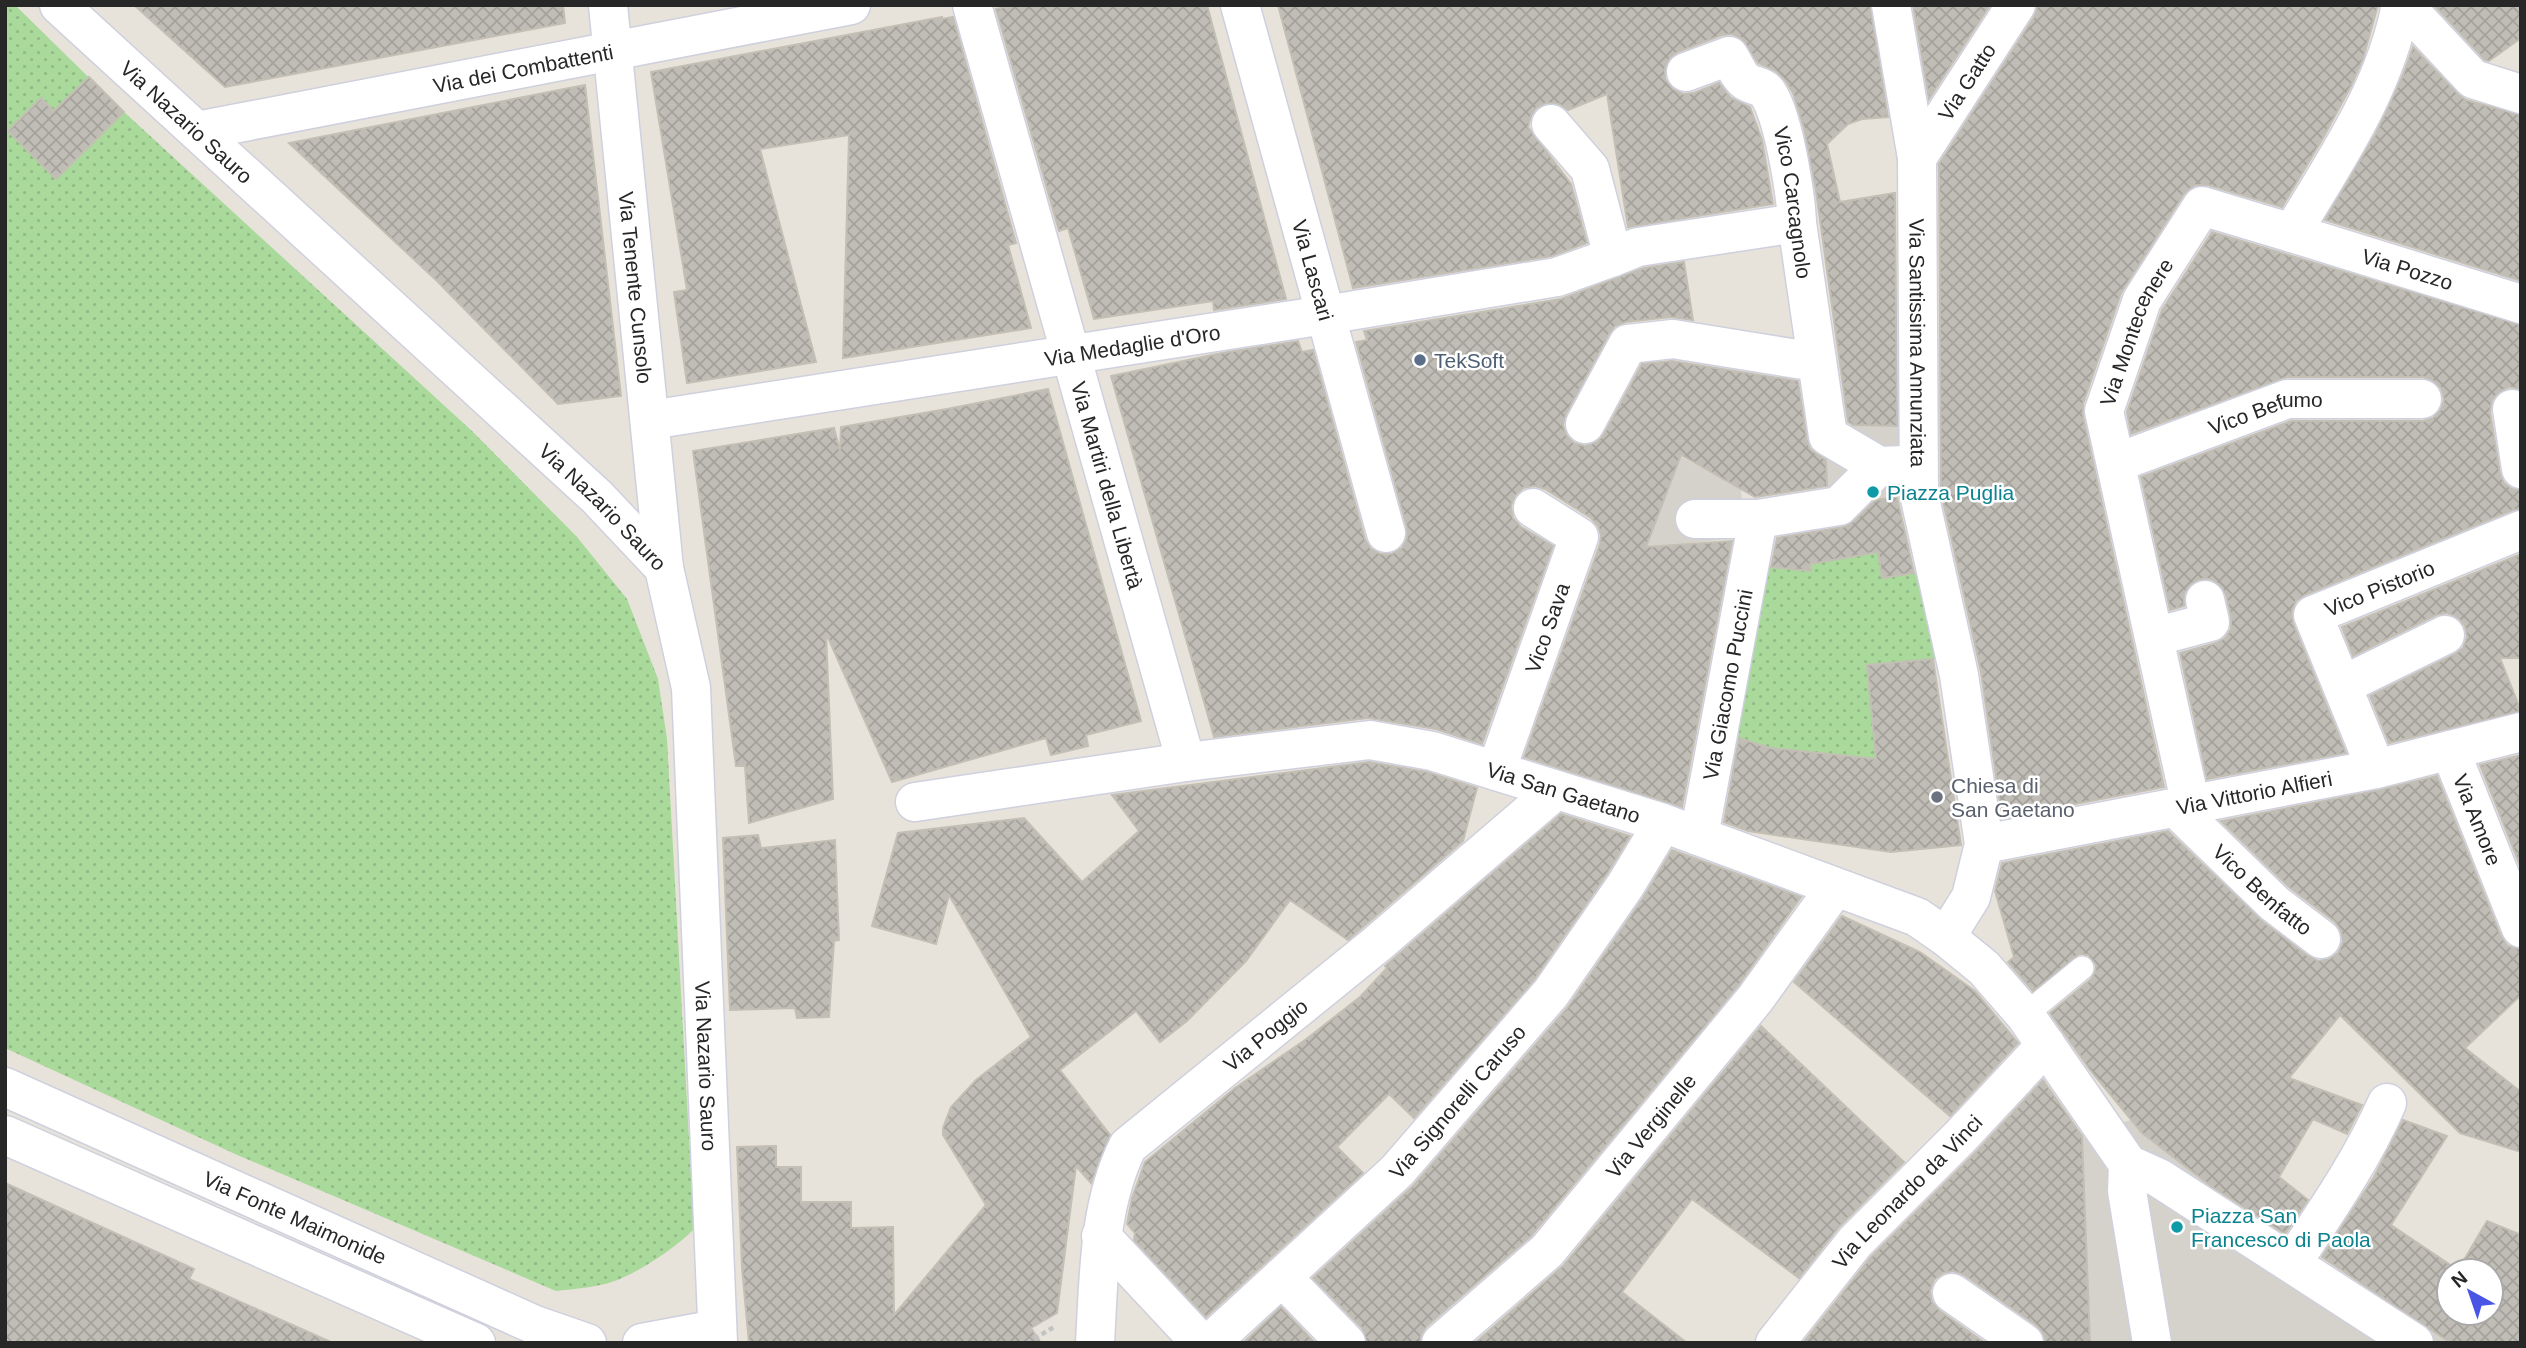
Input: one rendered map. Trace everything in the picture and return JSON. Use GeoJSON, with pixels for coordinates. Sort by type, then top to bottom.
{"type":"FeatureCollection","features":[{"type":"Feature","properties":{"kind":"street","name":"Via Nazario Sauro"},"geometry":{"type":"LineString","coordinates":[[59,5],[597,497],[664,568],[691,688],[718,1336]]}},
{"type":"Feature","properties":{"kind":"street","name":"Via Tenente Cunsolo"},"geometry":{"type":"LineString","coordinates":[[608,5],[664,568]]}},
{"type":"Feature","properties":{"kind":"street","name":"Via dei Combattenti"},"geometry":{"type":"LineString","coordinates":[[197,131],[851,5]]}},
{"type":"Feature","properties":{"kind":"street","name":"Via Martiri della Libertà"},"geometry":{"type":"LineString","coordinates":[[972,5],[1186,762]]}},
{"type":"Feature","properties":{"kind":"street","name":"Via Lascari"},"geometry":{"type":"LineString","coordinates":[[1240,5],[1386,533]]}},
{"type":"Feature","properties":{"kind":"street","name":"Via Santissima Annunziata"},"geometry":{"type":"LineString","coordinates":[[1891,5],[1917,158],[1919,494],[1959,675],[1984,844]]}},
{"type":"Feature","properties":{"kind":"street","name":"Via Gatto"},"geometry":{"type":"LineString","coordinates":[[1917,158],[2016,5]]}},
{"type":"Feature","properties":{"kind":"street"},"geometry":{"type":"LineString","coordinates":[[2402,5],[2473,79],[2521,94]]}},
{"type":"Feature","properties":{"kind":"street"},"geometry":{"type":"LineString","coordinates":[[2292,233],[2367,106],[2395,34],[2402,5]]}},
{"type":"Feature","properties":{"kind":"street","name":"Vico Carcagnolo"},"geometry":{"type":"LineString","coordinates":[[1686,72],[1729,56],[1745,82],[1765,89],[1773,100],[1787,149],[1797,203],[1797,223],[1828,436],[1880,466]]}},
{"type":"Feature","properties":{"kind":"street"},"geometry":{"type":"LineString","coordinates":[[1551,124],[1590,169],[1613,257]]}},
{"type":"Feature","properties":{"kind":"street","name":"Via Montecenere"},"geometry":{"type":"LineString","coordinates":[[2183,807],[2154,638],[2104,411],[2142,300],[2202,206],[2292,233]]}},
{"type":"Feature","properties":{"kind":"street","name":"Via Medaglie d'Oro"},"geometry":{"type":"LineString","coordinates":[[650,420],[1557,277],[1638,247],[1797,223]]}},
{"type":"Feature","properties":{"kind":"street","name":"Via Pozzo"},"geometry":{"type":"LineString","coordinates":[[2292,233],[2521,304]]}},
{"type":"Feature","properties":{"kind":"street"},"geometry":{"type":"LineString","coordinates":[[1584,424],[1628,344],[1673,338],[1816,362]]}},
{"type":"Feature","properties":{"kind":"street","name":"Vico Befumo"},"geometry":{"type":"LineString","coordinates":[[2116,463],[2287,399],[2422,398]]}},
{"type":"Feature","properties":{"kind":"street"},"geometry":{"type":"LineString","coordinates":[[2512,409],[2521,468]]}},
{"type":"Feature","properties":{"kind":"street"},"geometry":{"type":"LineString","coordinates":[[1695,519],[1757,526],[1839,506],[1880,466],[1917,464]]}},
{"type":"Feature","properties":{"kind":"street","name":"Vico Sava"},"geometry":{"type":"LineString","coordinates":[[1496,771],[1579,537],[1533,508]]}},
{"type":"Feature","properties":{"kind":"street","name":"Via Giacomo Puccini"},"geometry":{"type":"LineString","coordinates":[[1699,836],[1757,526]]}},
{"type":"Feature","properties":{"kind":"street","name":"Vico Pistorio"},"geometry":{"type":"LineString","coordinates":[[2376,769],[2313,615],[2521,530]]}},
{"type":"Feature","properties":{"kind":"street"},"geometry":{"type":"LineString","coordinates":[[2154,638],[2210,622],[2205,600]]}},
{"type":"Feature","properties":{"kind":"street"},"geometry":{"type":"LineString","coordinates":[[2343,685],[2445,635]]}},
{"type":"Feature","properties":{"kind":"street","name":"Via Vittorio Alfieri"},"geometry":{"type":"LineString","coordinates":[[1984,844],[2376,769],[2521,732]]}},
{"type":"Feature","properties":{"kind":"street","name":"Via San Gaetano"},"geometry":{"type":"LineString","coordinates":[[915,802],[1186,762],[1370,740],[1432,751],[1663,823],[1917,917],[1984,968],[2035,1030],[2128,1164]]}},
{"type":"Feature","properties":{"kind":"street","name":"Via Amore"},"geometry":{"type":"LineString","coordinates":[[2450,750],[2521,928]]}},
{"type":"Feature","properties":{"kind":"street","name":"Via Poggio"},"geometry":{"type":"LineString","coordinates":[[1096,1343],[1101,1236],[1117,1168],[1128,1146],[1377,944],[1556,790]]}},
{"type":"Feature","properties":{"kind":"street","name":"Vico Benfatto"},"geometry":{"type":"LineString","coordinates":[[2183,807],[2275,904],[2322,939]]}},
{"type":"Feature","properties":{"kind":"street","name":"Via Signorelli Caruso"},"geometry":{"type":"LineString","coordinates":[[1210,1343],[1397,1171],[1550,993],[1625,886],[1663,823]]}},
{"type":"Feature","properties":{"kind":"street"},"geometry":{"type":"LineString","coordinates":[[1946,937],[1971,897],[1984,844]]}},
{"type":"Feature","properties":{"kind":"street","name":"Via Verginelle"},"geometry":{"type":"LineString","coordinates":[[1441,1343],[1547,1251],[1755,999],[1835,888]]}},
{"type":"Feature","properties":{"kind":"street","name":"Via Leonardo da Vinci"},"geometry":{"type":"LineString","coordinates":[[1776,1343],[1855,1242],[1961,1136],[2035,1030]]}},
{"type":"Feature","properties":{"kind":"street","name":"Via Fonte Maimonide"},"geometry":{"type":"LineString","coordinates":[[5,1087],[535,1325],[587,1343]]}},
{"type":"Feature","properties":{"kind":"street"},"geometry":{"type":"LineString","coordinates":[[2297,1256],[2366,1146],[2387,1103]]}},
{"type":"Feature","properties":{"kind":"street","name":"Via Fonte Maimonide"},"geometry":{"type":"LineString","coordinates":[[5,1135],[476,1343]]}},
{"type":"Feature","properties":{"kind":"street"},"geometry":{"type":"LineString","coordinates":[[2152,1343],[2127,1191],[2128,1164],[2159,1178],[2297,1256],[2414,1343]]}},
{"type":"Feature","properties":{"kind":"street"},"geometry":{"type":"LineString","coordinates":[[1101,1236],[1201,1343]]}},
{"type":"Feature","properties":{"kind":"street"},"geometry":{"type":"LineString","coordinates":[[1282,1277],[1346,1343]]}},
{"type":"Feature","properties":{"kind":"street"},"geometry":{"type":"LineString","coordinates":[[1952,1293],[2024,1343]]}},
{"type":"Feature","properties":{"kind":"street"},"geometry":{"type":"LineString","coordinates":[[642,1343],[718,1336]]}},
{"type":"Feature","properties":{"kind":"lane"},"geometry":{"type":"LineString","coordinates":[[2035,1030],[2082,968]]}},
{"type":"Feature","properties":{"kind":"green space"},"geometry":{"type":"Polygon","coordinates":[[[5,5],[15,5],[124,112],[472,431],[577,537],[627,599],[658,679],[667,739],[694,1229],[665,1253],[627,1276],[599,1285],[556,1291],[235,1154],[5,1048],[5,5]]]}},
{"type":"Feature","properties":{"kind":"green space"},"geometry":{"type":"Polygon","coordinates":[[[1878,552],[1882,578],[1922,572],[1939,659],[1867,665],[1878,772],[1810,787],[1815,752],[1770,748],[1729,735],[1766,566],[1811,571],[1810,564],[1878,552]]]}},
{"type":"Feature","properties":{"kind":"shaded area","name":"Piazza Puglia"},"geometry":{"type":"Polygon","coordinates":[[[1815,413],[1840,425],[1903,426],[1908,495],[1878,500],[1879,510],[1770,526],[1745,537],[1682,544],[1672,573],[1636,539],[1643,542],[1681,457],[1741,489],[1742,502],[1828,498],[1826,473],[1819,473],[1815,413]]]}},
{"type":"Feature","properties":{"kind":"shaded area","name":"Piazza San Francesco di Paola"},"geometry":{"type":"Polygon","coordinates":[[[2131,1120],[2144,1134],[2245,1212],[2451,1343],[2090,1343],[2082,1133],[2131,1120]]]}},
{"type":"Feature","properties":{"kind":"building"},"geometry":{"type":"Polygon","coordinates":[[[134,5],[563,5],[565,23],[225,87],[134,5]]]}},
{"type":"Feature","properties":{"kind":"building"},"geometry":{"type":"Polygon","coordinates":[[[1013,5],[1207,5],[1286,299],[1214,310],[1213,301],[1094,319],[1068,228],[1059,231],[996,9],[1013,5]]]}},
{"type":"Feature","properties":{"kind":"building"},"geometry":{"type":"Polygon","coordinates":[[[1278,5],[1870,5],[1888,117],[1862,119],[1848,124],[1827,144],[1840,202],[1895,193],[1897,426],[1853,425],[1848,422],[1816,191],[1804,128],[1793,93],[1785,80],[1776,71],[1758,63],[1741,38],[1732,34],[1722,35],[1678,52],[1670,58],[1665,68],[1665,79],[1673,89],[1683,94],[1694,93],[1719,83],[1731,98],[1750,107],[1762,140],[1773,204],[1628,227],[1607,94],[1568,110],[1559,104],[1546,103],[1536,108],[1528,127],[1571,184],[1587,243],[1552,256],[1353,288],[1278,5]]]}},
{"type":"Feature","properties":{"kind":"building"},"geometry":{"type":"Polygon","coordinates":[[[1913,5],[1990,5],[1929,99],[1913,5]]]}},
{"type":"Feature","properties":{"kind":"building"},"geometry":{"type":"Polygon","coordinates":[[[2038,5],[2378,5],[2363,59],[2351,86],[2282,207],[2208,185],[2195,185],[2184,194],[2121,293],[2083,404],[2083,416],[2164,787],[2002,818],[1981,672],[1941,492],[1939,164],[2034,17],[2038,5]]]}},
{"type":"Feature","properties":{"kind":"building"},"geometry":{"type":"Polygon","coordinates":[[[2434,5],[2521,5],[2521,38],[2489,61],[2485,60],[2434,5]]]}},
{"type":"Feature","properties":{"kind":"building"},"geometry":{"type":"Polygon","coordinates":[[[953,17],[1016,243],[1008,245],[1031,328],[843,358],[849,135],[760,149],[816,362],[687,383],[674,292],[687,290],[651,72],[953,17]]]}},
{"type":"Feature","properties":{"kind":"building"},"geometry":{"type":"Polygon","coordinates":[[[2413,47],[2466,100],[2521,115],[2521,281],[2325,220],[2376,133],[2413,47]]]}},
{"type":"Feature","properties":{"kind":"building"},"geometry":{"type":"Polygon","coordinates":[[[89,77],[124,112],[56,179],[8,131],[41,98],[54,111],[89,77]]]}},
{"type":"Feature","properties":{"kind":"building"},"geometry":{"type":"Polygon","coordinates":[[[585,85],[621,396],[558,404],[436,280],[289,143],[585,85]]]}},
{"type":"Feature","properties":{"kind":"building"},"geometry":{"type":"Polygon","coordinates":[[[2212,232],[2521,325],[2521,389],[2509,387],[2499,392],[2492,400],[2490,412],[2500,473],[2504,483],[2512,489],[2521,490],[2521,509],[2305,595],[2296,601],[2292,611],[2293,623],[2346,753],[2207,779],[2180,653],[2225,638],[2231,629],[2231,617],[2226,595],[2221,586],[2211,579],[2200,579],[2191,584],[2184,594],[2184,606],[2170,610],[2141,477],[2291,421],[2423,421],[2433,418],[2441,409],[2444,400],[2441,388],[2432,380],[2423,377],[2287,377],[2131,434],[2127,412],[2162,310],[2212,232]]]}},
{"type":"Feature","properties":{"kind":"building"},"geometry":{"type":"Polygon","coordinates":[[[1684,262],[1693,320],[1671,317],[1626,322],[1615,326],[1566,414],[1563,425],[1567,436],[1574,443],[1585,446],[1597,442],[1642,364],[1672,361],[1798,381],[1807,440],[1810,449],[1826,460],[1827,486],[1755,497],[1681,455],[1646,547],[1732,541],[1682,807],[1524,757],[1601,535],[1591,518],[1545,489],[1535,486],[1523,488],[1515,496],[1511,506],[1513,518],[1521,527],[1553,546],[1482,744],[1436,729],[1368,718],[1214,737],[1111,376],[1222,353],[1298,341],[1302,352],[1313,350],[1365,539],[1371,549],[1381,554],[1391,554],[1402,548],[1407,538],[1407,528],[1356,342],[1367,340],[1364,331],[1561,299],[1644,268],[1684,262]]]}},
{"type":"Feature","properties":{"kind":"building"},"geometry":{"type":"Polygon","coordinates":[[[1048,389],[1141,721],[1086,735],[1088,746],[1051,755],[1046,738],[892,782],[826,633],[833,799],[749,823],[745,766],[736,766],[693,451],[834,428],[840,451],[841,427],[1048,389]]]}},
{"type":"Feature","properties":{"kind":"building"},"geometry":{"type":"Polygon","coordinates":[[[1897,497],[1914,573],[1882,578],[1878,552],[1810,564],[1811,571],[1771,567],[1777,538],[1843,527],[1854,521],[1876,500],[1897,497]]]}},
{"type":"Feature","properties":{"kind":"building"},"geometry":{"type":"Polygon","coordinates":[[[2521,554],[2521,658],[2500,658],[2521,711],[2389,743],[2370,696],[2455,654],[2463,648],[2467,637],[2465,626],[2457,617],[2447,613],[2436,615],[2353,656],[2342,627],[2521,554]]]}},
{"type":"Feature","properties":{"kind":"building"},"geometry":{"type":"Polygon","coordinates":[[[1933,659],[1961,845],[1891,852],[1748,831],[1724,822],[1739,738],[1770,748],[1876,759],[1867,665],[1933,659]]]}},
{"type":"Feature","properties":{"kind":"building"},"geometry":{"type":"Polygon","coordinates":[[[2521,755],[2521,868],[2480,765],[2521,755]]]}},
{"type":"Feature","properties":{"kind":"building"},"geometry":{"type":"Polygon","coordinates":[[[1369,762],[1427,772],[1477,788],[1463,841],[1348,940],[1290,900],[1246,961],[1187,1021],[1160,1042],[1136,1011],[1060,1070],[1110,1135],[1091,1183],[1076,1166],[1057,1313],[1031,1328],[1041,1343],[749,1343],[742,1268],[737,1147],[776,1146],[776,1167],[801,1167],[801,1202],[851,1202],[851,1228],[893,1227],[894,1315],[986,1205],[943,1135],[943,1128],[951,1107],[976,1080],[1031,1037],[949,895],[936,944],[872,926],[898,833],[1024,818],[1082,882],[1139,831],[1112,795],[1369,762]]]}},
{"type":"Feature","properties":{"kind":"building"},"geometry":{"type":"Polygon","coordinates":[[[2437,776],[2501,936],[2508,946],[2521,949],[2521,995],[2465,1048],[2521,1092],[2521,1152],[2460,1133],[2340,1015],[2289,1078],[2362,1105],[2347,1134],[2313,1119],[2279,1177],[2308,1200],[2285,1234],[2211,1186],[2142,1133],[2090,1070],[2050,1013],[2091,979],[2096,965],[2088,955],[2079,954],[2033,991],[2008,962],[2014,957],[1995,891],[2002,863],[2168,831],[2262,921],[2308,956],[2318,961],[2329,959],[2338,953],[2343,942],[2341,931],[2335,922],[2289,887],[2221,821],[2437,776]]]}},
{"type":"Feature","properties":{"kind":"building"},"geometry":{"type":"Polygon","coordinates":[[[1561,814],[1630,836],[1534,980],[1414,1118],[1389,1094],[1337,1147],[1363,1173],[1206,1317],[1134,1240],[1135,1233],[1127,1224],[1132,1198],[1145,1162],[1235,1088],[1305,1040],[1360,997],[1387,968],[1385,966],[1561,814]]]}},
{"type":"Feature","properties":{"kind":"building"},"geometry":{"type":"Polygon","coordinates":[[[758,835],[761,848],[835,840],[839,940],[834,941],[829,1017],[797,1018],[795,1008],[730,1010],[723,838],[758,835]]]}},
{"type":"Feature","properties":{"kind":"building"},"geometry":{"type":"Polygon","coordinates":[[[1672,850],[1801,897],[1738,986],[1531,1236],[1427,1326],[1421,1335],[1420,1343],[1367,1343],[1362,1328],[1313,1278],[1414,1185],[1568,1007],[1643,898],[1672,850]]]}},
{"type":"Feature","properties":{"kind":"building"},"geometry":{"type":"Polygon","coordinates":[[[1842,916],[1920,952],[1975,991],[2018,1043],[1950,1116],[1794,982],[1842,916]]]}},
{"type":"Feature","properties":{"kind":"building"},"geometry":{"type":"Polygon","coordinates":[[[1761,1026],[1904,1162],[1839,1227],[1799,1278],[1692,1199],[1622,1292],[1687,1343],[1475,1343],[1564,1265],[1761,1026]]]}},
{"type":"Feature","properties":{"kind":"building"},"geometry":{"type":"Polygon","coordinates":[[[2043,1080],[2082,1136],[2090,1343],[2046,1343],[2043,1333],[2036,1325],[1964,1275],[1953,1271],[1943,1273],[1934,1280],[1930,1291],[1932,1302],[1940,1311],[1985,1343],[1803,1343],[1871,1257],[1977,1151],[2043,1080]]]}},
{"type":"Feature","properties":{"kind":"building"},"geometry":{"type":"Polygon","coordinates":[[[2403,1120],[2447,1136],[2391,1225],[2439,1257],[2435,1257],[2435,1327],[2505,1327],[2505,1257],[2466,1257],[2487,1221],[2521,1235],[2521,1343],[2451,1343],[2322,1257],[2374,1177],[2403,1120]]]}},
{"type":"Feature","properties":{"kind":"building"},"geometry":{"type":"Polygon","coordinates":[[[5,1183],[194,1269],[189,1279],[333,1343],[5,1343],[5,1183]]]}},
{"type":"Feature","properties":{"kind":"building"},"geometry":{"type":"Polygon","coordinates":[[[1281,1307],[1315,1343],[1243,1343],[1281,1307]]]}},
{"type":"Feature","properties":{"kind":"place","name":"TekSoft"},"geometry":{"type":"Point","coordinates":[1420,360]}},
{"type":"Feature","properties":{"kind":"place","name":"Piazza Puglia"},"geometry":{"type":"Point","coordinates":[1873,492]}},
{"type":"Feature","properties":{"kind":"place","name":"Chiesa di San Gaetano"},"geometry":{"type":"Point","coordinates":[1937,797]}},
{"type":"Feature","properties":{"kind":"place","name":"Piazza San Francesco di Paola"},"geometry":{"type":"Point","coordinates":[2177,1227]}}]}
